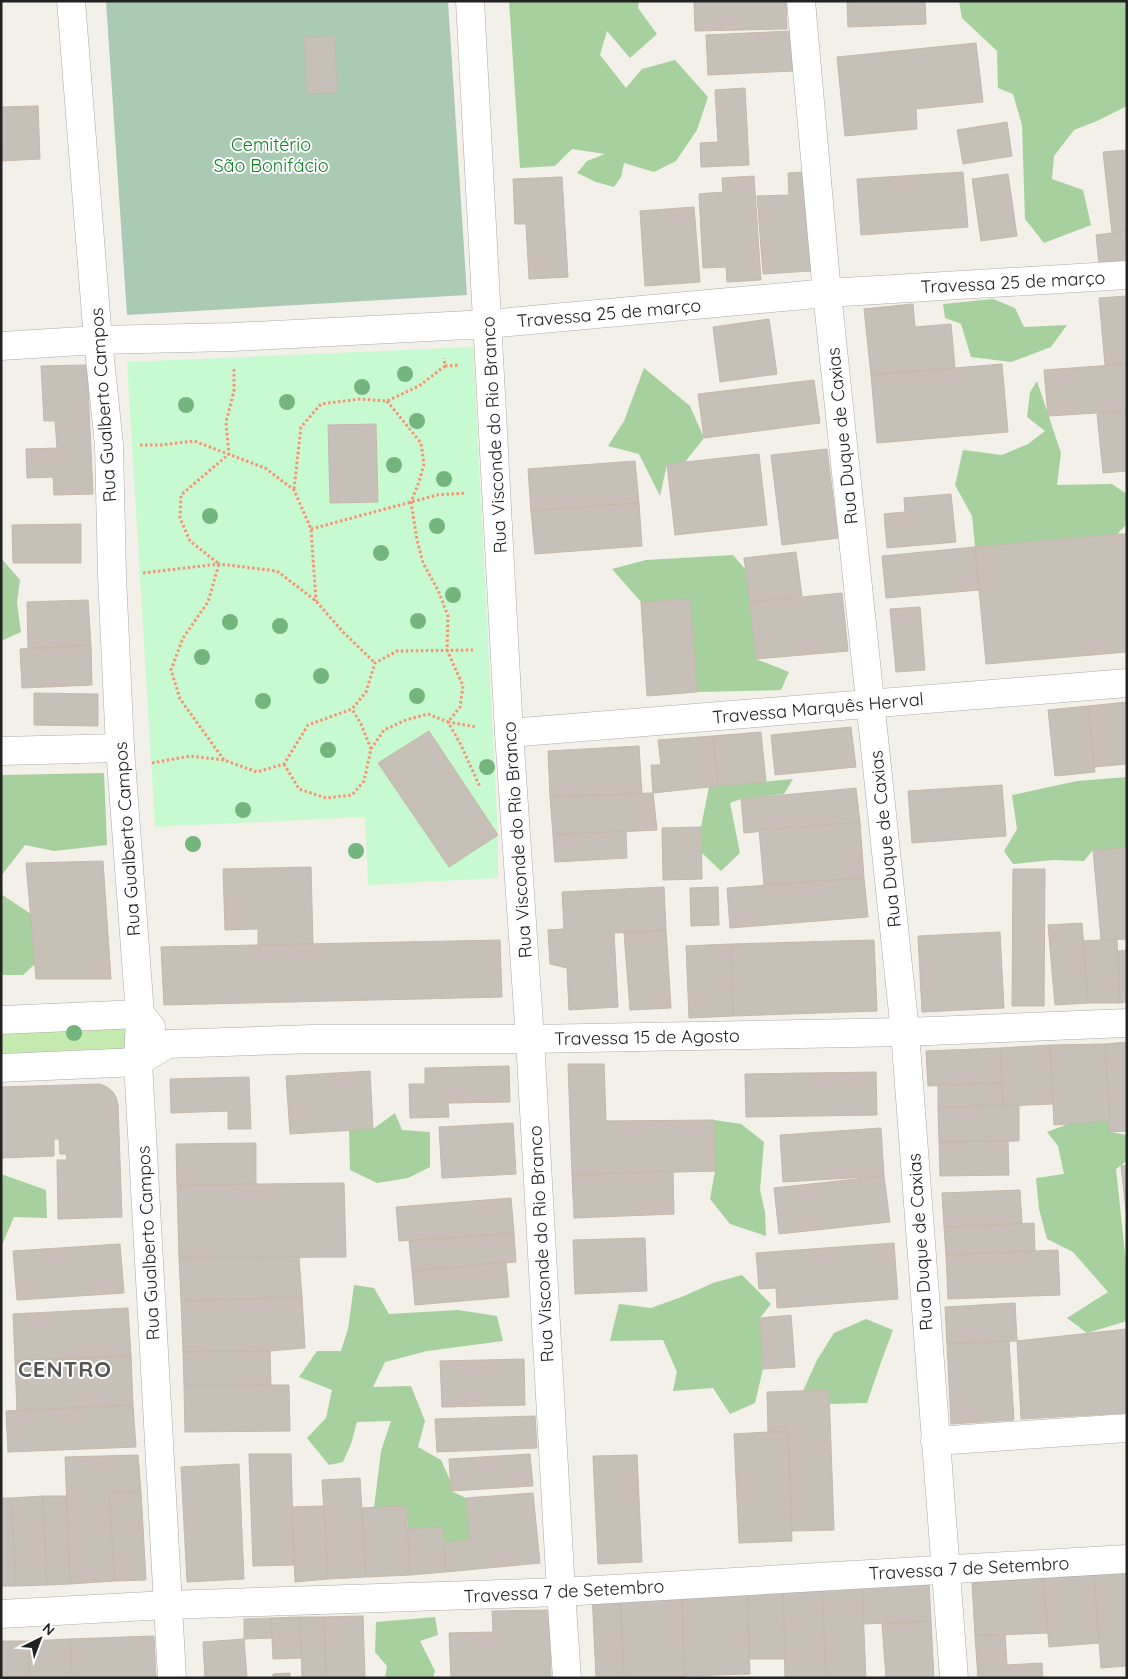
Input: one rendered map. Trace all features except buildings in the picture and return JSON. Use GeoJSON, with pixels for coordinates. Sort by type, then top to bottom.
{"type":"FeatureCollection","features":[{"type":"Feature","properties":{"kind":"street","name":"Rua Gualberto Campos"},"geometry":{"type":"LineString","coordinates":[[71,1],[98,340],[110,445],[112,576],[121,759],[140,1014],[138,1062],[172,1678]]}},
{"type":"Feature","properties":{"kind":"street","name":"Rua Visconde do Rio Branco"},"geometry":{"type":"LineString","coordinates":[[470,1],[509,733],[530,1039],[561,1592],[568,1678]]}},
{"type":"Feature","properties":{"kind":"street","name":"Rua Duque de Caxias"},"geometry":{"type":"LineString","coordinates":[[801,1],[827,293],[905,1032],[954,1678]]}},
{"type":"Feature","properties":{"kind":"street","name":"Travessa 25 de março"},"geometry":{"type":"LineString","coordinates":[[1,346],[98,340],[233,337],[488,324],[827,293],[1127,275]]}},
{"type":"Feature","properties":{"kind":"street","name":"Travessa Marquês Herval"},"geometry":{"type":"LineString","coordinates":[[509,733],[1127,683]]}},
{"type":"Feature","properties":{"kind":"street"},"geometry":{"type":"LineString","coordinates":[[1,751],[121,759]]}},
{"type":"Feature","properties":{"kind":"street"},"geometry":{"type":"LineString","coordinates":[[1,1020],[140,1014],[167,1044]]}},
{"type":"Feature","properties":{"kind":"street","name":"Travessa 15 de Agosto"},"geometry":{"type":"LineString","coordinates":[[1,1068],[138,1062],[167,1044],[312,1039],[530,1039],[905,1032],[1127,1023]]}},
{"type":"Feature","properties":{"kind":"street"},"geometry":{"type":"LineString","coordinates":[[935,1441],[1127,1428]]}},
{"type":"Feature","properties":{"kind":"street","name":"Travessa 7 de Setembro"},"geometry":{"type":"LineString","coordinates":[[1,1614],[167,1605],[561,1592],[1127,1559]]}},
{"type":"Feature","properties":{"kind":"path"},"geometry":{"type":"LineString","coordinates":[[294,490],[301,427],[321,404],[360,399],[387,401],[420,386],[445,366],[438,326]]}},
{"type":"Feature","properties":{"kind":"path"},"geometry":{"type":"LineString","coordinates":[[230,454],[226,422],[234,391],[233,337]]}},
{"type":"Feature","properties":{"kind":"path"},"geometry":{"type":"LineString","coordinates":[[387,401],[422,443],[424,464],[411,502],[417,540],[423,563],[438,590],[448,616],[447,650],[463,686],[460,707],[448,722]]}},
{"type":"Feature","properties":{"kind":"path"},"geometry":{"type":"LineString","coordinates":[[110,445],[160,445],[194,441],[265,468],[294,490],[311,529],[316,601]]}},
{"type":"Feature","properties":{"kind":"path"},"geometry":{"type":"LineString","coordinates":[[219,564],[190,541],[180,518],[181,495],[230,454]]}},
{"type":"Feature","properties":{"kind":"path"},"geometry":{"type":"LineString","coordinates":[[311,529],[437,495],[497,491]]}},
{"type":"Feature","properties":{"kind":"path"},"geometry":{"type":"LineString","coordinates":[[219,564],[208,602],[183,638],[172,670],[180,699],[224,760]]}},
{"type":"Feature","properties":{"kind":"path"},"geometry":{"type":"LineString","coordinates":[[112,576],[219,564],[277,571],[316,601],[343,632],[375,663]]}},
{"type":"Feature","properties":{"kind":"path"},"geometry":{"type":"LineString","coordinates":[[121,759],[190,756],[224,760],[257,772],[284,764],[308,725],[352,709],[366,692],[375,663],[397,651],[505,650]]}},
{"type":"Feature","properties":{"kind":"path"},"geometry":{"type":"LineString","coordinates":[[352,709],[361,724],[371,749]]}},
{"type":"Feature","properties":{"kind":"path"},"geometry":{"type":"LineString","coordinates":[[284,764],[299,789],[326,798],[352,795],[364,781],[371,749],[384,730],[406,720],[428,714],[448,722],[482,790]]}},
{"type":"Feature","properties":{"kind":"green space","name":"Cemitério São Bonifácio"},"geometry":{"type":"Polygon","coordinates":[[[106,1],[448,1],[467,295],[127,315],[106,1]]]}},
{"type":"Feature","properties":{"kind":"green space"},"geometry":{"type":"Polygon","coordinates":[[[509,1],[639,1],[638,8],[657,34],[630,58],[607,31],[600,55],[626,88],[642,69],[675,60],[708,97],[697,130],[676,161],[654,172],[624,163],[621,177],[614,187],[596,182],[577,173],[587,161],[605,154],[572,149],[555,166],[520,168],[509,1]]]}},
{"type":"Feature","properties":{"kind":"green space"},"geometry":{"type":"Polygon","coordinates":[[[959,1],[1127,1],[1127,106],[1074,130],[1054,156],[1052,179],[1083,190],[1091,225],[1044,243],[1025,219],[1022,125],[1013,94],[998,88],[997,51],[962,18],[959,1]]]}},
{"type":"Feature","properties":{"kind":"green space"},"geometry":{"type":"Polygon","coordinates":[[[993,299],[1015,308],[1024,327],[1067,325],[1051,347],[1011,362],[971,357],[961,324],[945,318],[943,304],[993,299]]]}},
{"type":"Feature","properties":{"kind":"green space"},"geometry":{"type":"Polygon","coordinates":[[[473,347],[498,835],[498,878],[368,885],[365,817],[155,827],[127,362],[473,347]]]}},
{"type":"Feature","properties":{"kind":"green space"},"geometry":{"type":"Polygon","coordinates":[[[644,368],[690,406],[704,438],[685,462],[667,464],[660,496],[639,454],[608,446],[624,421],[644,368]]]}},
{"type":"Feature","properties":{"kind":"green space"},"geometry":{"type":"Polygon","coordinates":[[[1037,381],[1061,453],[1057,485],[1112,484],[1127,494],[1127,524],[1117,534],[975,547],[972,516],[955,485],[963,450],[1002,455],[1028,444],[1045,431],[1027,417],[1030,392],[1037,381]]]}},
{"type":"Feature","properties":{"kind":"green space"},"geometry":{"type":"Polygon","coordinates":[[[733,555],[746,570],[756,659],[789,672],[781,690],[697,692],[690,599],[641,602],[612,569],[646,560],[733,555]]]}},
{"type":"Feature","properties":{"kind":"green space"},"geometry":{"type":"Polygon","coordinates":[[[1,558],[20,580],[17,603],[21,632],[1,641],[1,558]]]}},
{"type":"Feature","properties":{"kind":"green space"},"geometry":{"type":"Polygon","coordinates":[[[104,773],[107,845],[54,851],[25,845],[1,876],[1,775],[104,773]]]}},
{"type":"Feature","properties":{"kind":"green space"},"geometry":{"type":"Polygon","coordinates":[[[1127,777],[1127,848],[1093,850],[1084,861],[1053,860],[1013,864],[1004,851],[1017,829],[1012,795],[1077,781],[1127,777]]]}},
{"type":"Feature","properties":{"kind":"green space"},"geometry":{"type":"Polygon","coordinates":[[[793,779],[784,794],[741,799],[730,803],[740,853],[721,871],[702,853],[701,827],[709,787],[793,779]]]}},
{"type":"Feature","properties":{"kind":"green space"},"geometry":{"type":"Polygon","coordinates":[[[1,894],[31,914],[35,964],[23,975],[1,975],[1,894]]]}},
{"type":"Feature","properties":{"kind":"green space"},"geometry":{"type":"Polygon","coordinates":[[[140,1014],[138,1062],[1,1068],[1,1020],[140,1014]]]}},
{"type":"Feature","properties":{"kind":"green space"},"geometry":{"type":"Polygon","coordinates":[[[395,1113],[402,1130],[430,1132],[430,1167],[408,1178],[377,1183],[350,1170],[349,1130],[373,1129],[395,1113]]]}},
{"type":"Feature","properties":{"kind":"green space"},"geometry":{"type":"Polygon","coordinates":[[[714,1120],[741,1124],[764,1142],[760,1190],[765,1212],[766,1236],[730,1224],[710,1199],[715,1171],[714,1120]]]}},
{"type":"Feature","properties":{"kind":"green space"},"geometry":{"type":"Polygon","coordinates":[[[1110,1121],[1110,1132],[1127,1135],[1127,1161],[1116,1169],[1127,1272],[1127,1321],[1087,1333],[1067,1318],[1108,1292],[1073,1252],[1047,1239],[1039,1209],[1036,1178],[1064,1174],[1058,1146],[1047,1132],[1071,1123],[1110,1121]]]}},
{"type":"Feature","properties":{"kind":"green space"},"geometry":{"type":"Polygon","coordinates":[[[1,1174],[46,1190],[47,1218],[14,1217],[1,1247],[1,1174]]]}},
{"type":"Feature","properties":{"kind":"green space"},"geometry":{"type":"Polygon","coordinates":[[[742,1275],[771,1304],[760,1318],[763,1369],[755,1403],[730,1414],[713,1388],[673,1391],[677,1372],[663,1340],[610,1341],[619,1304],[651,1308],[713,1283],[742,1275]]]}},
{"type":"Feature","properties":{"kind":"green space"},"geometry":{"type":"Polygon","coordinates":[[[354,1285],[374,1288],[389,1314],[458,1310],[497,1316],[503,1341],[427,1351],[385,1362],[373,1387],[411,1386],[425,1421],[418,1447],[441,1460],[450,1480],[451,1491],[466,1498],[470,1540],[444,1542],[442,1527],[408,1529],[406,1506],[374,1508],[381,1451],[391,1421],[357,1422],[351,1444],[343,1462],[329,1465],[307,1438],[326,1418],[332,1390],[299,1377],[317,1351],[341,1351],[348,1329],[354,1285]]]}},
{"type":"Feature","properties":{"kind":"green space"},"geometry":{"type":"Polygon","coordinates":[[[866,1319],[893,1330],[867,1403],[829,1404],[803,1391],[817,1360],[834,1333],[866,1319]]]}},
{"type":"Feature","properties":{"kind":"green space"},"geometry":{"type":"Polygon","coordinates":[[[435,1617],[438,1635],[420,1641],[435,1671],[433,1678],[385,1678],[387,1666],[375,1652],[376,1622],[435,1617]]]}},
{"type":"Feature","properties":{"kind":"district","name":"CENTRO"},"geometry":{"type":"Point","coordinates":[65,1369]}}]}
